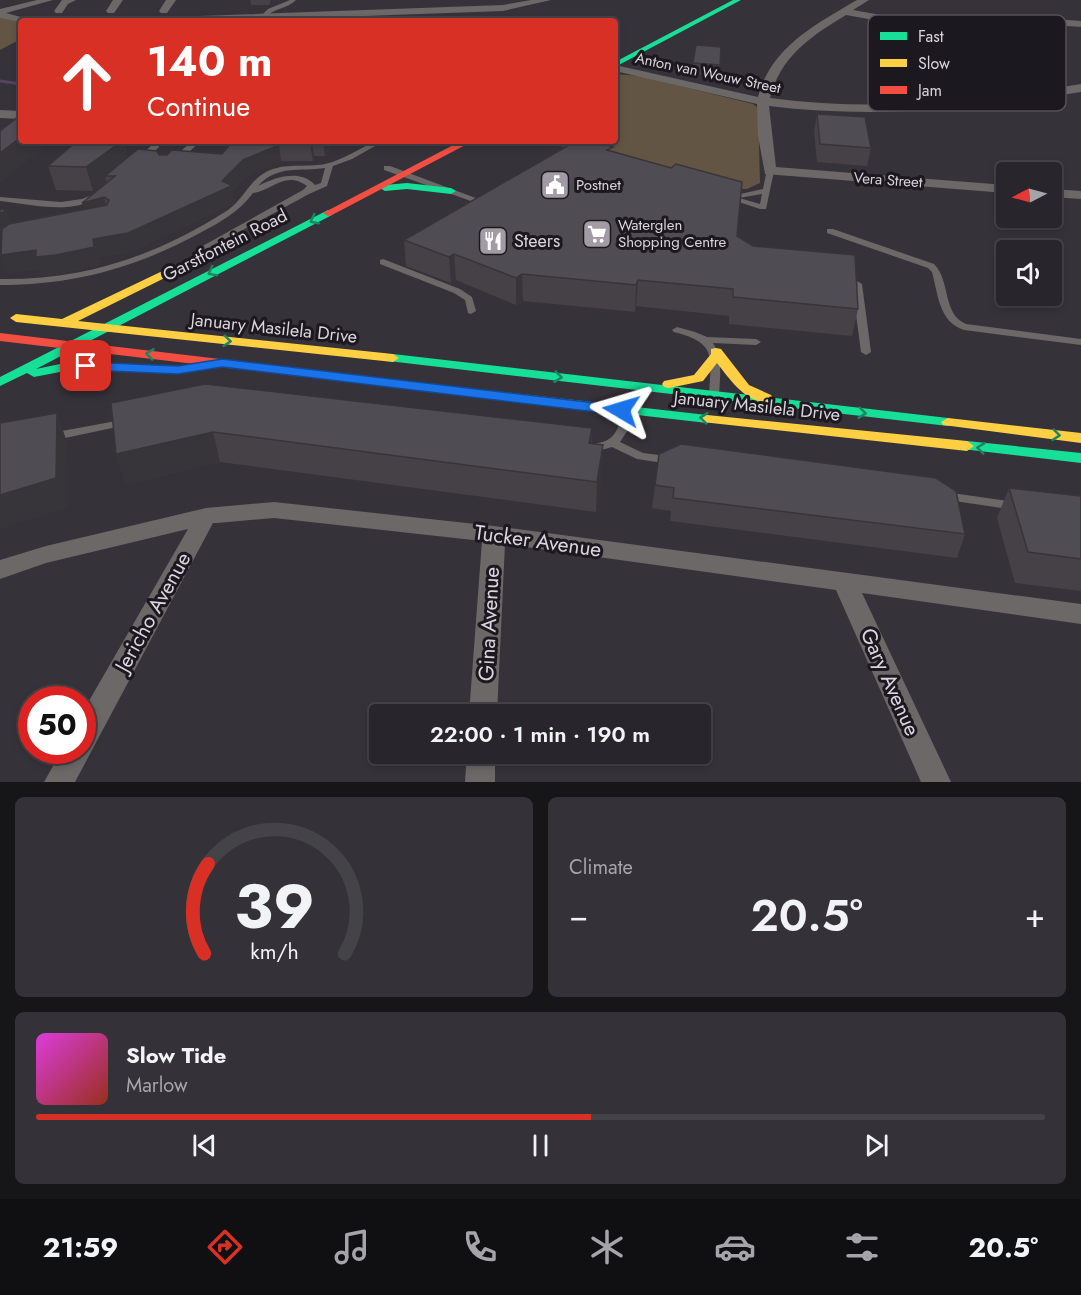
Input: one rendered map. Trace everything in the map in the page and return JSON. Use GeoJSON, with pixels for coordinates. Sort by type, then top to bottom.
{"type":"FeatureCollection","features":[{"type":"Feature","properties":{"kind":"main road"},"geometry":{"type":"LineString","coordinates":[[618,52],[730,0]]}},
{"type":"Feature","properties":{"kind":"main road"},"geometry":{"type":"LineString","coordinates":[[618,64],[738,0]]}},
{"type":"Feature","properties":{"kind":"main road"},"geometry":{"type":"LineString","coordinates":[[428,182],[431,170],[443,147]]}},
{"type":"Feature","properties":{"kind":"main road","name":"Garstfontein Road"},"geometry":{"type":"LineString","coordinates":[[2,381],[361,188],[387,168],[443,147]]}},
{"type":"Feature","properties":{"kind":"main road","name":"Garstfontein Road"},"geometry":{"type":"LineString","coordinates":[[361,188],[405,174],[443,147]]}},
{"type":"Feature","properties":{"kind":"main road"},"geometry":{"type":"LineString","coordinates":[[361,188],[397,186],[452,191]]}},
{"type":"Feature","properties":{"kind":"main road","name":"Garstfontein Road"},"geometry":{"type":"LineString","coordinates":[[10,350],[337,191]]}},
{"type":"Feature","properties":{"kind":"main road","name":"January Masilela Drive"},"geometry":{"type":"LineString","coordinates":[[0,317],[457,365],[1081,438]]}},
{"type":"Feature","properties":{"kind":"main road","name":"January Masilela Drive"},"geometry":{"type":"LineString","coordinates":[[0,336],[630,411],[1081,458]]}},
{"type":"Feature","properties":{"kind":"main road"},"geometry":{"type":"LineString","coordinates":[[595,382],[686,382],[704,375],[716,354],[744,388],[759,396],[789,405]]}},
{"type":"Feature","properties":{"kind":"main road"},"geometry":{"type":"LineString","coordinates":[[2,381],[65,367],[178,370],[222,363]]}},
{"type":"Feature","properties":{"kind":"main road"},"geometry":{"type":"LineString","coordinates":[[457,365],[492,381],[620,399],[627,402],[630,411]]}},
{"type":"Feature","properties":{"kind":"main road"},"geometry":{"type":"LineString","coordinates":[[714,395],[744,413],[804,428]]}},
{"type":"Feature","properties":{"kind":"street"},"geometry":{"type":"LineString","coordinates":[[59,11],[65,2],[71,0]]}},
{"type":"Feature","properties":{"kind":"street"},"geometry":{"type":"LineString","coordinates":[[111,12],[118,0]]}},
{"type":"Feature","properties":{"kind":"street"},"geometry":{"type":"LineString","coordinates":[[164,11],[171,0]]}},
{"type":"Feature","properties":{"kind":"street"},"geometry":{"type":"LineString","coordinates":[[219,18],[309,11],[503,8],[546,0]]}},
{"type":"Feature","properties":{"kind":"street"},"geometry":{"type":"LineString","coordinates":[[770,171],[764,102],[772,72],[780,59],[813,32],[864,0]]}},
{"type":"Feature","properties":{"kind":"street"},"geometry":{"type":"LineString","coordinates":[[0,13],[41,1]]}},
{"type":"Feature","properties":{"kind":"street"},"geometry":{"type":"LineString","coordinates":[[503,8],[508,18]]}},
{"type":"Feature","properties":{"kind":"street"},"geometry":{"type":"LineString","coordinates":[[845,12],[868,16]]}},
{"type":"Feature","properties":{"kind":"street"},"geometry":{"type":"LineString","coordinates":[[0,13],[19,18]]}},
{"type":"Feature","properties":{"kind":"street"},"geometry":{"type":"LineString","coordinates":[[1066,23],[1081,24]]}},
{"type":"Feature","properties":{"kind":"street","name":"Anton van Wouw Street"},"geometry":{"type":"LineString","coordinates":[[618,67],[764,102],[868,108]]}},
{"type":"Feature","properties":{"kind":"street","name":"Anton van Wouw Street"},"geometry":{"type":"LineString","coordinates":[[1066,91],[1081,88]]}},
{"type":"Feature","properties":{"kind":"street"},"geometry":{"type":"LineString","coordinates":[[0,114],[18,115]]}},
{"type":"Feature","properties":{"kind":"street","name":"Vera Street"},"geometry":{"type":"LineString","coordinates":[[770,171],[996,188]]}},
{"type":"Feature","properties":{"kind":"street"},"geometry":{"type":"LineString","coordinates":[[1062,194],[1081,195]]}},
{"type":"Feature","properties":{"kind":"street","name":"Tucker Avenue"},"geometry":{"type":"LineString","coordinates":[[0,570],[34,557],[206,516],[244,510],[289,511],[494,534],[1081,614]]}},
{"type":"Feature","properties":{"kind":"street","name":"Jericho Avenue"},"geometry":{"type":"LineString","coordinates":[[96,715],[206,516]]}},
{"type":"Feature","properties":{"kind":"street","name":"Gina Avenue"},"geometry":{"type":"LineString","coordinates":[[484,704],[494,534]]}},
{"type":"Feature","properties":{"kind":"street","name":"Gary Avenue"},"geometry":{"type":"LineString","coordinates":[[845,583],[936,782]]}},
{"type":"Feature","properties":{"kind":"street"},"geometry":{"type":"LineString","coordinates":[[59,782],[69,764]]}},
{"type":"Feature","properties":{"kind":"street"},"geometry":{"type":"LineString","coordinates":[[480,782],[481,764]]}},
{"type":"Feature","properties":{"kind":"lane"},"geometry":{"type":"LineString","coordinates":[[264,16],[267,11],[290,4],[293,0]]}},
{"type":"Feature","properties":{"kind":"lane"},"geometry":{"type":"LineString","coordinates":[[130,168],[155,147],[154,144]]}},
{"type":"Feature","properties":{"kind":"lane"},"geometry":{"type":"LineString","coordinates":[[166,167],[193,144]]}},
{"type":"Feature","properties":{"kind":"lane"},"geometry":{"type":"LineString","coordinates":[[0,282],[61,279],[124,265],[149,255],[240,205],[261,179],[273,171],[330,165],[374,144]]}},
{"type":"Feature","properties":{"kind":"lane"},"geometry":{"type":"LineString","coordinates":[[198,257],[201,250],[208,244],[324,184],[330,165]]}},
{"type":"Feature","properties":{"kind":"lane"},"geometry":{"type":"LineString","coordinates":[[387,168],[485,202]]}},
{"type":"Feature","properties":{"kind":"lane"},"geometry":{"type":"LineString","coordinates":[[766,191],[723,196],[763,207],[770,171]]}},
{"type":"Feature","properties":{"kind":"lane"},"geometry":{"type":"LineString","coordinates":[[249,194],[270,182],[290,178],[310,183],[311,187],[306,192]]}},
{"type":"Feature","properties":{"kind":"lane"},"geometry":{"type":"LineString","coordinates":[[0,199],[73,204],[90,199],[105,188]]}},
{"type":"Feature","properties":{"kind":"lane"},"geometry":{"type":"LineString","coordinates":[[830,231],[931,266],[936,271],[949,317],[963,327],[1081,342]]}},
{"type":"Feature","properties":{"kind":"lane"},"geometry":{"type":"LineString","coordinates":[[383,262],[457,291],[469,299],[471,311]]}},
{"type":"Feature","properties":{"kind":"lane"},"geometry":{"type":"LineString","coordinates":[[857,284],[866,352]]}},
{"type":"Feature","properties":{"kind":"lane"},"geometry":{"type":"LineString","coordinates":[[677,330],[706,340],[756,342]]}},
{"type":"Feature","properties":{"kind":"lane"},"geometry":{"type":"LineString","coordinates":[[706,340],[716,354],[714,395]]}},
{"type":"Feature","properties":{"kind":"lane"},"geometry":{"type":"LineString","coordinates":[[576,447],[591,448],[614,443],[621,436],[630,411]]}},
{"type":"Feature","properties":{"kind":"lane"},"geometry":{"type":"LineString","coordinates":[[35,440],[141,419]]}},
{"type":"Feature","properties":{"kind":"lane"},"geometry":{"type":"LineString","coordinates":[[614,443],[641,456],[686,462]]}},
{"type":"Feature","properties":{"kind":"lane"},"geometry":{"type":"LineString","coordinates":[[934,495],[1029,508]]}},
{"type":"Feature","properties":{"kind":"shaded area"},"geometry":{"type":"Polygon","coordinates":[[[0,13],[26,18],[18,18],[18,41],[0,50],[0,13]]]}},
{"type":"Feature","properties":{"kind":"shaded area"},"geometry":{"type":"Polygon","coordinates":[[[618,74],[640,76],[753,104],[758,108],[760,183],[747,189],[716,189],[554,144],[618,144],[618,74]]]}},
{"type":"Feature","properties":{"kind":"building"},"geometry":{"type":"Polygon","coordinates":[[[696,45],[721,47],[720,65],[693,63],[696,45]]]}},
{"type":"Feature","properties":{"kind":"building"},"geometry":{"type":"Polygon","coordinates":[[[817,114],[865,117],[871,148],[820,144],[817,114]]]}},
{"type":"Feature","properties":{"kind":"building"},"geometry":{"type":"Polygon","coordinates":[[[18,117],[18,139],[0,153],[0,131],[18,117]]]}},
{"type":"Feature","properties":{"kind":"building"},"geometry":{"type":"Polygon","coordinates":[[[74,144],[118,144],[86,167],[48,166],[74,144]]]}},
{"type":"Feature","properties":{"kind":"building"},"geometry":{"type":"Polygon","coordinates":[[[230,144],[310,144],[279,145],[243,160],[222,181],[231,185],[229,187],[128,233],[93,239],[94,247],[36,257],[36,250],[1,255],[2,229],[9,224],[107,205],[109,200],[104,197],[82,203],[115,176],[105,176],[138,149],[157,151],[159,155],[167,155],[172,150],[222,154],[230,144]]]}},
{"type":"Feature","properties":{"kind":"building","name":"Waterglen Shopping Centre"},"geometry":{"type":"Polygon","coordinates":[[[571,144],[604,144],[613,147],[607,150],[671,168],[676,164],[742,182],[737,236],[753,246],[855,255],[858,309],[733,297],[733,289],[638,280],[636,285],[522,274],[516,278],[454,254],[449,257],[404,240],[571,144]]]}},
{"type":"Feature","properties":{"kind":"building"},"geometry":{"type":"Polygon","coordinates":[[[205,384],[592,428],[589,443],[603,445],[597,482],[213,432],[116,454],[111,403],[205,384]]]}},
{"type":"Feature","properties":{"kind":"building"},"geometry":{"type":"Polygon","coordinates":[[[57,413],[56,478],[0,495],[0,423],[57,413]]]}},
{"type":"Feature","properties":{"kind":"building"},"geometry":{"type":"Polygon","coordinates":[[[681,444],[936,478],[956,491],[965,534],[673,498],[674,488],[655,485],[659,454],[681,444]]]}},
{"type":"Feature","properties":{"kind":"building"},"geometry":{"type":"Polygon","coordinates":[[[1009,488],[1081,496],[1081,559],[1028,552],[1009,488]]]}},
{"type":"Feature","properties":{"kind":"waterway"},"geometry":{"type":"LineString","coordinates":[[0,81],[18,84]]}},
{"type":"Feature","properties":{"kind":"traffic: fast"},"geometry":{"type":"LineString","coordinates":[[618,63],[738,0]]}},
{"type":"Feature","properties":{"kind":"traffic: fast"},"geometry":{"type":"LineString","coordinates":[[385,188],[407,186],[451,191]]}},
{"type":"Feature","properties":{"kind":"traffic: fast"},"geometry":{"type":"LineString","coordinates":[[0,382],[328,213]]}},
{"type":"Feature","properties":{"kind":"traffic: fast"},"geometry":{"type":"LineString","coordinates":[[393,358],[948,422]]}},
{"type":"Feature","properties":{"kind":"traffic: fast"},"geometry":{"type":"LineString","coordinates":[[34,373],[65,367],[122,367]]}},
{"type":"Feature","properties":{"kind":"traffic: fast"},"geometry":{"type":"LineString","coordinates":[[415,386],[707,419]]}},
{"type":"Feature","properties":{"kind":"traffic: fast"},"geometry":{"type":"LineString","coordinates":[[967,446],[1081,458]]}},
{"type":"Feature","properties":{"kind":"traffic: slow"},"geometry":{"type":"LineString","coordinates":[[64,323],[219,247]]}},
{"type":"Feature","properties":{"kind":"traffic: slow"},"geometry":{"type":"LineString","coordinates":[[16,318],[393,358]]}},
{"type":"Feature","properties":{"kind":"traffic: slow"},"geometry":{"type":"LineString","coordinates":[[716,352],[744,388],[766,398]]}},
{"type":"Feature","properties":{"kind":"traffic: slow"},"geometry":{"type":"LineString","coordinates":[[669,384],[698,378],[716,356]]}},
{"type":"Feature","properties":{"kind":"traffic: slow"},"geometry":{"type":"LineString","coordinates":[[707,419],[967,446]]}},
{"type":"Feature","properties":{"kind":"traffic: slow"},"geometry":{"type":"LineString","coordinates":[[948,422],[1081,438]]}},
{"type":"Feature","properties":{"kind":"traffic: jam"},"geometry":{"type":"LineString","coordinates":[[328,213],[462,144]]}},
{"type":"Feature","properties":{"kind":"traffic: jam"},"geometry":{"type":"LineString","coordinates":[[0,337],[415,386]]}},
{"type":"Feature","properties":{"kind":"place","name":"Postnet"},"geometry":{"type":"Point","coordinates":[555,185]}},
{"type":"Feature","properties":{"kind":"place","name":"Waterglen Shopping Centre"},"geometry":{"type":"Point","coordinates":[597,234]}},
{"type":"Feature","properties":{"kind":"place","name":"Steers"},"geometry":{"type":"Point","coordinates":[493,241]}},
{"type":"Feature","properties":{"kind":"route"},"geometry":{"type":"LineString","coordinates":[[86,366],[178,370],[222,363],[621,410]]}}]}
